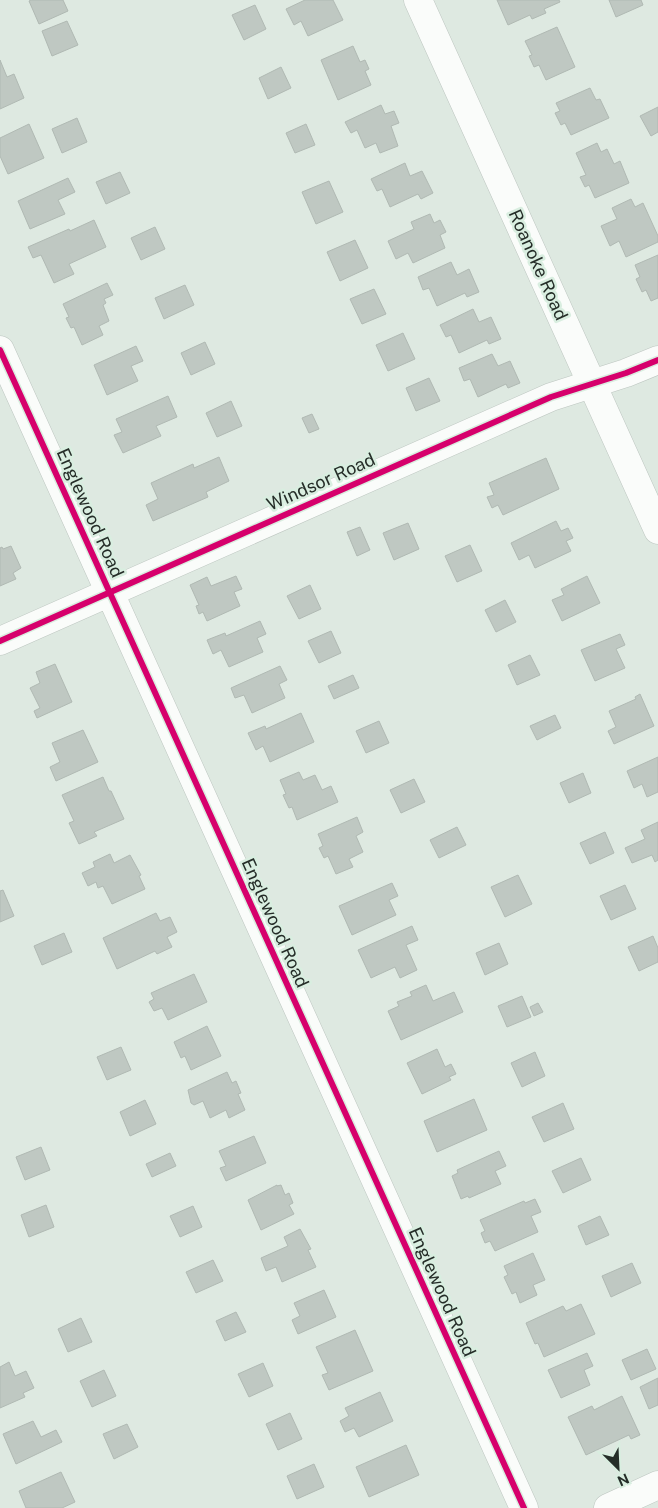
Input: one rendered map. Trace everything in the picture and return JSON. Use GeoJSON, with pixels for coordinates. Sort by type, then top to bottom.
{"type":"FeatureCollection","features":[{"type":"Feature","properties":{"kind":"street","name":"Roanoke Road"},"geometry":{"type":"LineString","coordinates":[[418,0],[658,530]]}},
{"type":"Feature","properties":{"kind":"street","name":"Englewood Road"},"geometry":{"type":"LineString","coordinates":[[0,350],[524,1508]]}},
{"type":"Feature","properties":{"kind":"street","name":"Windsor Road"},"geometry":{"type":"LineString","coordinates":[[0,641],[551,397],[626,373],[658,360]]}},
{"type":"Feature","properties":{"kind":"street"},"geometry":{"type":"LineString","coordinates":[[608,1508],[658,1485]]}},
{"type":"Feature","properties":{"kind":"building"},"geometry":{"type":"Polygon","coordinates":[[[63,0],[68,11],[39,24],[29,1],[63,0]]]}},
{"type":"Feature","properties":{"kind":"building"},"geometry":{"type":"Polygon","coordinates":[[[305,0],[333,0],[343,20],[308,36],[301,21],[294,25],[286,9],[305,0]]]}},
{"type":"Feature","properties":{"kind":"building"},"geometry":{"type":"Polygon","coordinates":[[[497,0],[559,0],[560,2],[544,9],[546,13],[532,19],[530,15],[508,25],[497,0]]]}},
{"type":"Feature","properties":{"kind":"building"},"geometry":{"type":"Polygon","coordinates":[[[609,0],[641,0],[643,5],[616,17],[609,0]]]}},
{"type":"Feature","properties":{"kind":"building"},"geometry":{"type":"Polygon","coordinates":[[[255,5],[266,29],[244,40],[232,15],[255,5]]]}},
{"type":"Feature","properties":{"kind":"building"},"geometry":{"type":"Polygon","coordinates":[[[67,21],[78,45],[52,56],[42,31],[67,21]]]}},
{"type":"Feature","properties":{"kind":"building"},"geometry":{"type":"Polygon","coordinates":[[[557,27],[575,67],[546,80],[539,65],[534,67],[529,56],[532,55],[525,41],[557,27]]]}},
{"type":"Feature","properties":{"kind":"building"},"geometry":{"type":"Polygon","coordinates":[[[353,46],[360,62],[365,60],[369,69],[365,71],[371,85],[338,100],[321,60],[353,46]]]}},
{"type":"Feature","properties":{"kind":"building"},"geometry":{"type":"Polygon","coordinates":[[[0,60],[7,77],[14,74],[24,98],[0,109],[0,60]]]}},
{"type":"Feature","properties":{"kind":"building"},"geometry":{"type":"Polygon","coordinates":[[[281,67],[291,88],[268,99],[259,78],[281,67]]]}},
{"type":"Feature","properties":{"kind":"building"},"geometry":{"type":"Polygon","coordinates":[[[590,88],[596,100],[600,99],[609,118],[571,135],[565,123],[561,125],[555,113],[560,111],[556,103],[590,88]]]}},
{"type":"Feature","properties":{"kind":"building"},"geometry":{"type":"Polygon","coordinates":[[[381,105],[385,114],[394,111],[399,123],[391,126],[398,146],[380,153],[376,143],[365,148],[357,130],[351,133],[345,122],[381,105]]]}},
{"type":"Feature","properties":{"kind":"building"},"geometry":{"type":"Polygon","coordinates":[[[658,107],[658,132],[651,136],[640,116],[658,107]]]}},
{"type":"Feature","properties":{"kind":"building"},"geometry":{"type":"Polygon","coordinates":[[[77,118],[87,142],[62,153],[52,129],[77,118]]]}},
{"type":"Feature","properties":{"kind":"building"},"geometry":{"type":"Polygon","coordinates":[[[29,124],[44,158],[8,174],[0,156],[0,138],[29,124]]]}},
{"type":"Feature","properties":{"kind":"building"},"geometry":{"type":"Polygon","coordinates":[[[306,124],[315,145],[295,153],[286,133],[306,124]]]}},
{"type":"Feature","properties":{"kind":"building"},"geometry":{"type":"Polygon","coordinates":[[[597,143],[601,152],[607,149],[614,164],[620,161],[629,183],[595,198],[589,185],[585,187],[580,177],[586,175],[576,153],[597,143]]]}},
{"type":"Feature","properties":{"kind":"building"},"geometry":{"type":"Polygon","coordinates":[[[405,163],[410,176],[422,171],[433,193],[421,199],[418,194],[390,207],[382,189],[377,191],[371,179],[405,163]]]}},
{"type":"Feature","properties":{"kind":"building"},"geometry":{"type":"Polygon","coordinates":[[[120,172],[130,193],[106,204],[96,182],[120,172]]]}},
{"type":"Feature","properties":{"kind":"building"},"geometry":{"type":"Polygon","coordinates":[[[68,178],[75,192],[58,200],[65,214],[30,229],[18,201],[68,178]]]}},
{"type":"Feature","properties":{"kind":"building"},"geometry":{"type":"Polygon","coordinates":[[[329,181],[343,212],[316,224],[302,192],[329,181]]]}},
{"type":"Feature","properties":{"kind":"building"},"geometry":{"type":"Polygon","coordinates":[[[631,199],[635,207],[643,203],[658,236],[658,242],[626,257],[619,241],[610,246],[601,226],[617,219],[612,208],[631,199]]]}},
{"type":"Feature","properties":{"kind":"building"},"geometry":{"type":"Polygon","coordinates":[[[430,214],[434,223],[440,220],[446,232],[440,235],[445,248],[413,263],[408,253],[396,259],[388,241],[414,229],[411,222],[430,214]]]}},
{"type":"Feature","properties":{"kind":"building"},"geometry":{"type":"Polygon","coordinates":[[[94,220],[106,247],[69,264],[74,274],[54,283],[41,255],[33,258],[28,247],[94,220]]]}},
{"type":"Feature","properties":{"kind":"building"},"geometry":{"type":"Polygon","coordinates":[[[155,227],[165,249],[141,260],[131,238],[155,227]]]}},
{"type":"Feature","properties":{"kind":"building"},"geometry":{"type":"Polygon","coordinates":[[[355,240],[368,268],[340,281],[327,252],[355,240]]]}},
{"type":"Feature","properties":{"kind":"building"},"geometry":{"type":"Polygon","coordinates":[[[658,255],[658,298],[651,301],[646,290],[642,292],[636,279],[640,277],[635,265],[658,255]]]}},
{"type":"Feature","properties":{"kind":"building"},"geometry":{"type":"Polygon","coordinates":[[[451,262],[457,275],[469,269],[479,292],[467,297],[465,293],[437,306],[429,288],[423,290],[418,277],[451,262]]]}},
{"type":"Feature","properties":{"kind":"building"},"geometry":{"type":"Polygon","coordinates":[[[107,283],[113,295],[104,299],[106,303],[103,305],[109,321],[99,326],[103,335],[82,345],[74,327],[71,328],[66,318],[69,317],[63,304],[107,283]]]}},
{"type":"Feature","properties":{"kind":"building"},"geometry":{"type":"Polygon","coordinates":[[[185,285],[194,305],[164,319],[155,298],[185,285]]]}},
{"type":"Feature","properties":{"kind":"building"},"geometry":{"type":"Polygon","coordinates":[[[374,289],[386,314],[362,324],[350,299],[374,289]]]}},
{"type":"Feature","properties":{"kind":"building"},"geometry":{"type":"Polygon","coordinates":[[[473,309],[479,322],[491,317],[501,339],[489,344],[487,340],[459,353],[451,335],[446,337],[440,325],[473,309]]]}},
{"type":"Feature","properties":{"kind":"building"},"geometry":{"type":"Polygon","coordinates":[[[403,333],[415,359],[388,371],[376,345],[403,333]]]}},
{"type":"Feature","properties":{"kind":"building"},"geometry":{"type":"Polygon","coordinates":[[[205,342],[215,364],[191,375],[181,353],[205,342]]]}},
{"type":"Feature","properties":{"kind":"building"},"geometry":{"type":"Polygon","coordinates":[[[136,346],[143,361],[131,366],[138,381],[107,395],[94,365],[136,346]]]}},
{"type":"Feature","properties":{"kind":"building"},"geometry":{"type":"Polygon","coordinates":[[[492,354],[498,366],[510,361],[520,383],[508,388],[506,384],[478,397],[470,379],[464,381],[459,368],[492,354]]]}},
{"type":"Feature","properties":{"kind":"building"},"geometry":{"type":"Polygon","coordinates":[[[429,378],[440,401],[416,411],[406,388],[429,378]]]}},
{"type":"Feature","properties":{"kind":"building"},"geometry":{"type":"Polygon","coordinates":[[[168,396],[177,417],[156,426],[161,436],[123,453],[114,435],[122,432],[116,419],[168,396]]]}},
{"type":"Feature","properties":{"kind":"building"},"geometry":{"type":"Polygon","coordinates":[[[231,401],[242,426],[217,437],[206,413],[231,401]]]}},
{"type":"Feature","properties":{"kind":"building"},"geometry":{"type":"Polygon","coordinates":[[[312,414],[319,429],[309,433],[302,418],[312,414]]]}},
{"type":"Feature","properties":{"kind":"building"},"geometry":{"type":"Polygon","coordinates":[[[219,457],[229,481],[206,492],[208,497],[153,521],[146,505],[158,499],[151,483],[193,464],[194,468],[219,457]]]}},
{"type":"Feature","properties":{"kind":"building"},"geometry":{"type":"Polygon","coordinates":[[[546,458],[559,489],[503,515],[498,505],[492,508],[487,497],[494,495],[489,483],[546,458]]]}},
{"type":"Feature","properties":{"kind":"building"},"geometry":{"type":"Polygon","coordinates":[[[556,521],[561,531],[568,528],[573,538],[566,541],[571,551],[535,568],[529,555],[519,560],[511,543],[556,521]]]}},
{"type":"Feature","properties":{"kind":"building"},"geometry":{"type":"Polygon","coordinates":[[[408,523],[419,549],[394,560],[383,533],[408,523]]]}},
{"type":"Feature","properties":{"kind":"building"},"geometry":{"type":"Polygon","coordinates":[[[360,527],[370,550],[357,556],[347,532],[360,527]]]}},
{"type":"Feature","properties":{"kind":"building"},"geometry":{"type":"Polygon","coordinates":[[[470,545],[482,571],[457,582],[445,556],[470,545]]]}},
{"type":"Feature","properties":{"kind":"building"},"geometry":{"type":"Polygon","coordinates":[[[11,546],[21,568],[13,573],[16,579],[0,586],[0,548],[2,547],[3,549],[11,546]]]}},
{"type":"Feature","properties":{"kind":"building"},"geometry":{"type":"Polygon","coordinates":[[[236,576],[242,589],[234,592],[240,606],[207,621],[203,612],[199,614],[196,606],[199,605],[190,585],[207,577],[211,586],[236,576]]]}},
{"type":"Feature","properties":{"kind":"building"},"geometry":{"type":"Polygon","coordinates":[[[587,576],[600,603],[562,621],[552,600],[564,595],[561,589],[587,576]]]}},
{"type":"Feature","properties":{"kind":"building"},"geometry":{"type":"Polygon","coordinates":[[[310,585],[321,609],[299,619],[287,596],[310,585]]]}},
{"type":"Feature","properties":{"kind":"building"},"geometry":{"type":"Polygon","coordinates":[[[505,600],[516,622],[496,632],[485,610],[505,600]]]}},
{"type":"Feature","properties":{"kind":"building"},"geometry":{"type":"Polygon","coordinates":[[[260,621],[266,634],[257,638],[263,652],[229,667],[221,650],[213,654],[207,640],[225,633],[226,636],[260,621]]]}},
{"type":"Feature","properties":{"kind":"building"},"geometry":{"type":"Polygon","coordinates":[[[331,631],[341,653],[319,663],[308,641],[331,631]]]}},
{"type":"Feature","properties":{"kind":"building"},"geometry":{"type":"Polygon","coordinates":[[[620,634],[625,645],[616,649],[625,668],[595,681],[581,650],[620,634]]]}},
{"type":"Feature","properties":{"kind":"building"},"geometry":{"type":"Polygon","coordinates":[[[530,655],[540,675],[517,685],[508,665],[530,655]]]}},
{"type":"Feature","properties":{"kind":"building"},"geometry":{"type":"Polygon","coordinates":[[[55,664],[72,702],[37,718],[34,711],[40,708],[30,688],[40,683],[36,672],[55,664]]]}},
{"type":"Feature","properties":{"kind":"building"},"geometry":{"type":"Polygon","coordinates":[[[280,666],[287,680],[279,684],[285,698],[252,713],[244,695],[235,698],[231,688],[280,666]]]}},
{"type":"Feature","properties":{"kind":"building"},"geometry":{"type":"Polygon","coordinates":[[[353,675],[359,688],[334,699],[328,686],[353,675]]]}},
{"type":"Feature","properties":{"kind":"building"},"geometry":{"type":"Polygon","coordinates":[[[640,694],[654,726],[614,744],[608,731],[616,727],[609,711],[636,699],[635,697],[640,694]]]}},
{"type":"Feature","properties":{"kind":"building"},"geometry":{"type":"Polygon","coordinates":[[[301,713],[314,742],[270,762],[263,746],[256,750],[248,733],[265,726],[266,729],[301,713]]]}},
{"type":"Feature","properties":{"kind":"building"},"geometry":{"type":"Polygon","coordinates":[[[555,715],[561,728],[537,740],[530,726],[555,715]]]}},
{"type":"Feature","properties":{"kind":"building"},"geometry":{"type":"Polygon","coordinates":[[[379,721],[389,743],[366,753],[356,731],[379,721]]]}},
{"type":"Feature","properties":{"kind":"building"},"geometry":{"type":"Polygon","coordinates":[[[83,730],[98,762],[56,781],[50,767],[60,762],[52,743],[83,730]]]}},
{"type":"Feature","properties":{"kind":"building"},"geometry":{"type":"Polygon","coordinates":[[[658,757],[658,792],[647,797],[642,784],[634,788],[627,771],[658,757]]]}},
{"type":"Feature","properties":{"kind":"building"},"geometry":{"type":"Polygon","coordinates":[[[299,772],[303,780],[315,775],[322,790],[331,786],[338,802],[297,820],[292,807],[289,808],[283,795],[286,794],[280,780],[299,772]]]}},
{"type":"Feature","properties":{"kind":"building"},"geometry":{"type":"Polygon","coordinates":[[[583,773],[591,793],[569,803],[560,783],[583,773]]]}},
{"type":"Feature","properties":{"kind":"building"},"geometry":{"type":"Polygon","coordinates":[[[103,777],[124,819],[94,832],[97,836],[79,844],[69,823],[74,821],[62,795],[103,777]]]}},
{"type":"Feature","properties":{"kind":"building"},"geometry":{"type":"Polygon","coordinates":[[[414,779],[425,802],[401,813],[390,790],[414,779]]]}},
{"type":"Feature","properties":{"kind":"building"},"geometry":{"type":"Polygon","coordinates":[[[357,817],[363,832],[356,836],[363,852],[349,859],[353,867],[336,874],[328,856],[324,858],[319,848],[323,846],[318,834],[357,817]]]}},
{"type":"Feature","properties":{"kind":"building"},"geometry":{"type":"Polygon","coordinates":[[[658,822],[658,860],[655,862],[652,855],[632,863],[625,848],[645,839],[641,830],[658,822]]]}},
{"type":"Feature","properties":{"kind":"building"},"geometry":{"type":"Polygon","coordinates":[[[457,827],[466,845],[439,858],[430,840],[457,827]]]}},
{"type":"Feature","properties":{"kind":"building"},"geometry":{"type":"Polygon","coordinates":[[[605,832],[614,853],[590,864],[580,843],[605,832]]]}},
{"type":"Feature","properties":{"kind":"building"},"geometry":{"type":"Polygon","coordinates":[[[110,854],[114,863],[130,855],[141,875],[139,876],[145,889],[112,904],[103,886],[98,888],[96,882],[88,886],[82,873],[95,867],[93,862],[110,854]]]}},
{"type":"Feature","properties":{"kind":"building"},"geometry":{"type":"Polygon","coordinates":[[[518,875],[532,904],[505,917],[491,887],[518,875]]]}},
{"type":"Feature","properties":{"kind":"building"},"geometry":{"type":"Polygon","coordinates":[[[392,883],[398,896],[389,900],[396,915],[352,935],[339,906],[392,883]]]}},
{"type":"Feature","properties":{"kind":"building"},"geometry":{"type":"Polygon","coordinates":[[[625,885],[636,909],[611,920],[600,896],[625,885]]]}},
{"type":"Feature","properties":{"kind":"building"},"geometry":{"type":"Polygon","coordinates":[[[3,890],[14,916],[0,922],[0,891],[3,890]]]}},
{"type":"Feature","properties":{"kind":"building"},"geometry":{"type":"Polygon","coordinates":[[[156,913],[160,921],[170,917],[177,932],[167,937],[172,947],[157,954],[155,951],[117,969],[103,938],[156,913]]]}},
{"type":"Feature","properties":{"kind":"building"},"geometry":{"type":"Polygon","coordinates":[[[412,926],[418,940],[406,945],[417,970],[400,978],[395,967],[371,978],[358,950],[412,926]]]}},
{"type":"Feature","properties":{"kind":"building"},"geometry":{"type":"Polygon","coordinates":[[[64,933],[72,952],[42,965],[34,946],[64,933]]]}},
{"type":"Feature","properties":{"kind":"building"},"geometry":{"type":"Polygon","coordinates":[[[653,936],[658,948],[658,962],[639,971],[628,947],[653,936]]]}},
{"type":"Feature","properties":{"kind":"building"},"geometry":{"type":"Polygon","coordinates":[[[499,943],[508,964],[485,975],[476,953],[499,943]]]}},
{"type":"Feature","properties":{"kind":"building"},"geometry":{"type":"Polygon","coordinates":[[[194,974],[207,1002],[168,1020],[162,1008],[154,1011],[149,1002],[154,999],[151,993],[194,974]]]}},
{"type":"Feature","properties":{"kind":"building"},"geometry":{"type":"Polygon","coordinates":[[[426,985],[433,1001],[454,992],[463,1012],[401,1040],[388,1011],[399,1006],[397,1002],[412,996],[410,992],[426,985]]]}},
{"type":"Feature","properties":{"kind":"building"},"geometry":{"type":"Polygon","coordinates":[[[522,996],[531,1017],[507,1027],[498,1006],[522,996]]]}},
{"type":"Feature","properties":{"kind":"building"},"geometry":{"type":"Polygon","coordinates":[[[538,1003],[543,1012],[534,1016],[530,1007],[538,1003]]]}},
{"type":"Feature","properties":{"kind":"building"},"geometry":{"type":"Polygon","coordinates":[[[207,1026],[221,1056],[191,1070],[185,1056],[181,1058],[174,1042],[207,1026]]]}},
{"type":"Feature","properties":{"kind":"building"},"geometry":{"type":"Polygon","coordinates":[[[121,1047],[131,1070],[107,1080],[97,1057],[121,1047]]]}},
{"type":"Feature","properties":{"kind":"building"},"geometry":{"type":"Polygon","coordinates":[[[437,1049],[445,1067],[451,1064],[456,1074],[449,1077],[451,1080],[422,1094],[407,1063],[437,1049]]]}},
{"type":"Feature","properties":{"kind":"building"},"geometry":{"type":"Polygon","coordinates":[[[535,1052],[545,1076],[522,1087],[511,1063],[535,1052]]]}},
{"type":"Feature","properties":{"kind":"building"},"geometry":{"type":"Polygon","coordinates":[[[227,1072],[232,1083],[236,1081],[241,1093],[238,1094],[245,1110],[229,1118],[226,1110],[210,1118],[203,1101],[194,1105],[191,1103],[188,1090],[227,1072]]]}},
{"type":"Feature","properties":{"kind":"building"},"geometry":{"type":"Polygon","coordinates":[[[474,1099],[487,1130],[437,1152],[424,1121],[474,1099]]]}},
{"type":"Feature","properties":{"kind":"building"},"geometry":{"type":"Polygon","coordinates":[[[145,1100],[156,1124],[130,1136],[120,1112],[145,1100]]]}},
{"type":"Feature","properties":{"kind":"building"},"geometry":{"type":"Polygon","coordinates":[[[563,1103],[574,1129],[544,1142],[532,1117],[563,1103]]]}},
{"type":"Feature","properties":{"kind":"building"},"geometry":{"type":"Polygon","coordinates":[[[254,1136],[266,1163],[226,1181],[220,1168],[226,1166],[219,1151],[254,1136]]]}},
{"type":"Feature","properties":{"kind":"building"},"geometry":{"type":"Polygon","coordinates":[[[41,1147],[50,1170],[25,1180],[16,1157],[41,1147]]]}},
{"type":"Feature","properties":{"kind":"building"},"geometry":{"type":"Polygon","coordinates":[[[499,1151],[506,1166],[495,1171],[501,1184],[469,1198],[468,1196],[461,1199],[452,1176],[458,1173],[457,1170],[499,1151]]]}},
{"type":"Feature","properties":{"kind":"building"},"geometry":{"type":"Polygon","coordinates":[[[170,1153],[176,1166],[152,1177],[146,1164],[170,1153]]]}},
{"type":"Feature","properties":{"kind":"building"},"geometry":{"type":"Polygon","coordinates":[[[581,1158],[591,1180],[563,1193],[552,1171],[581,1158]]]}},
{"type":"Feature","properties":{"kind":"building"},"geometry":{"type":"Polygon","coordinates":[[[277,1185],[281,1185],[285,1195],[289,1193],[293,1203],[289,1205],[294,1214],[261,1230],[248,1200],[277,1185]]]}},
{"type":"Feature","properties":{"kind":"building"},"geometry":{"type":"Polygon","coordinates":[[[535,1199],[541,1212],[531,1216],[538,1232],[495,1251],[490,1241],[485,1243],[481,1233],[485,1231],[480,1220],[524,1201],[525,1203],[535,1199]]]}},
{"type":"Feature","properties":{"kind":"building"},"geometry":{"type":"Polygon","coordinates":[[[46,1205],[54,1227],[29,1237],[21,1215],[46,1205]]]}},
{"type":"Feature","properties":{"kind":"building"},"geometry":{"type":"Polygon","coordinates":[[[193,1206],[202,1227],[180,1237],[170,1216],[193,1206]]]}},
{"type":"Feature","properties":{"kind":"building"},"geometry":{"type":"Polygon","coordinates":[[[600,1216],[609,1235],[586,1245],[578,1226],[600,1216]]]}},
{"type":"Feature","properties":{"kind":"building"},"geometry":{"type":"Polygon","coordinates":[[[300,1229],[311,1249],[308,1250],[316,1267],[282,1282],[276,1267],[266,1271],[261,1258],[288,1246],[284,1237],[300,1229]]]}},
{"type":"Feature","properties":{"kind":"building"},"geometry":{"type":"Polygon","coordinates":[[[533,1253],[545,1280],[533,1285],[537,1295],[520,1303],[516,1292],[512,1294],[504,1277],[508,1275],[504,1266],[533,1253]]]}},
{"type":"Feature","properties":{"kind":"building"},"geometry":{"type":"Polygon","coordinates":[[[213,1260],[223,1281],[196,1293],[186,1272],[213,1260]]]}},
{"type":"Feature","properties":{"kind":"building"},"geometry":{"type":"Polygon","coordinates":[[[632,1263],[641,1283],[611,1297],[602,1276],[632,1263]]]}},
{"type":"Feature","properties":{"kind":"building"},"geometry":{"type":"Polygon","coordinates":[[[324,1290],[336,1317],[298,1334],[292,1320],[300,1316],[294,1303],[324,1290]]]}},
{"type":"Feature","properties":{"kind":"building"},"geometry":{"type":"Polygon","coordinates":[[[581,1304],[595,1334],[544,1357],[538,1343],[535,1344],[526,1323],[563,1306],[566,1311],[581,1304]]]}},
{"type":"Feature","properties":{"kind":"building"},"geometry":{"type":"Polygon","coordinates":[[[236,1312],[246,1332],[225,1341],[216,1321],[236,1312]]]}},
{"type":"Feature","properties":{"kind":"building"},"geometry":{"type":"Polygon","coordinates":[[[81,1318],[92,1342],[68,1352],[58,1329],[81,1318]]]}},
{"type":"Feature","properties":{"kind":"building"},"geometry":{"type":"Polygon","coordinates":[[[355,1330],[373,1371],[329,1390],[322,1375],[328,1373],[316,1347],[355,1330]]]}},
{"type":"Feature","properties":{"kind":"building"},"geometry":{"type":"Polygon","coordinates":[[[647,1349],[656,1369],[631,1380],[622,1360],[647,1349]]]}},
{"type":"Feature","properties":{"kind":"building"},"geometry":{"type":"Polygon","coordinates":[[[587,1353],[593,1366],[584,1370],[590,1385],[561,1398],[548,1370],[587,1353]]]}},
{"type":"Feature","properties":{"kind":"building"},"geometry":{"type":"Polygon","coordinates":[[[9,1362],[15,1376],[26,1371],[34,1388],[23,1393],[25,1397],[0,1408],[0,1367],[9,1362]]]}},
{"type":"Feature","properties":{"kind":"building"},"geometry":{"type":"Polygon","coordinates":[[[263,1363],[273,1386],[249,1397],[238,1374],[263,1363]]]}},
{"type":"Feature","properties":{"kind":"building"},"geometry":{"type":"Polygon","coordinates":[[[104,1370],[116,1396],[92,1407],[80,1381],[104,1370]]]}},
{"type":"Feature","properties":{"kind":"building"},"geometry":{"type":"Polygon","coordinates":[[[658,1378],[658,1405],[649,1409],[640,1387],[658,1378]]]}},
{"type":"Feature","properties":{"kind":"building"},"geometry":{"type":"Polygon","coordinates":[[[380,1392],[393,1421],[359,1437],[354,1428],[345,1432],[340,1421],[349,1416],[345,1408],[380,1392]]]}},
{"type":"Feature","properties":{"kind":"building"},"geometry":{"type":"Polygon","coordinates":[[[622,1396],[640,1435],[631,1439],[629,1435],[586,1455],[568,1417],[592,1406],[594,1410],[622,1396]]]}},
{"type":"Feature","properties":{"kind":"building"},"geometry":{"type":"Polygon","coordinates":[[[290,1413],[302,1439],[278,1450],[266,1424],[290,1413]]]}},
{"type":"Feature","properties":{"kind":"building"},"geometry":{"type":"Polygon","coordinates":[[[33,1421],[41,1437],[56,1430],[62,1442],[16,1464],[3,1434],[33,1421]]]}},
{"type":"Feature","properties":{"kind":"building"},"geometry":{"type":"Polygon","coordinates":[[[127,1424],[138,1447],[114,1459],[103,1434],[127,1424]]]}},
{"type":"Feature","properties":{"kind":"building"},"geometry":{"type":"Polygon","coordinates":[[[406,1445],[419,1475],[369,1497],[356,1467],[406,1445]]]}},
{"type":"Feature","properties":{"kind":"building"},"geometry":{"type":"Polygon","coordinates":[[[314,1464],[324,1487],[297,1499],[287,1476],[314,1464]]]}},
{"type":"Feature","properties":{"kind":"building"},"geometry":{"type":"Polygon","coordinates":[[[61,1472],[75,1502],[62,1508],[26,1508],[19,1491],[61,1472]]]}},
{"type":"Feature","properties":{"kind":"cycle path"},"geometry":{"type":"LineString","coordinates":[[0,350],[524,1508]]}},
{"type":"Feature","properties":{"kind":"cycle path"},"geometry":{"type":"LineString","coordinates":[[0,641],[551,397],[626,373],[658,360]]}}]}
